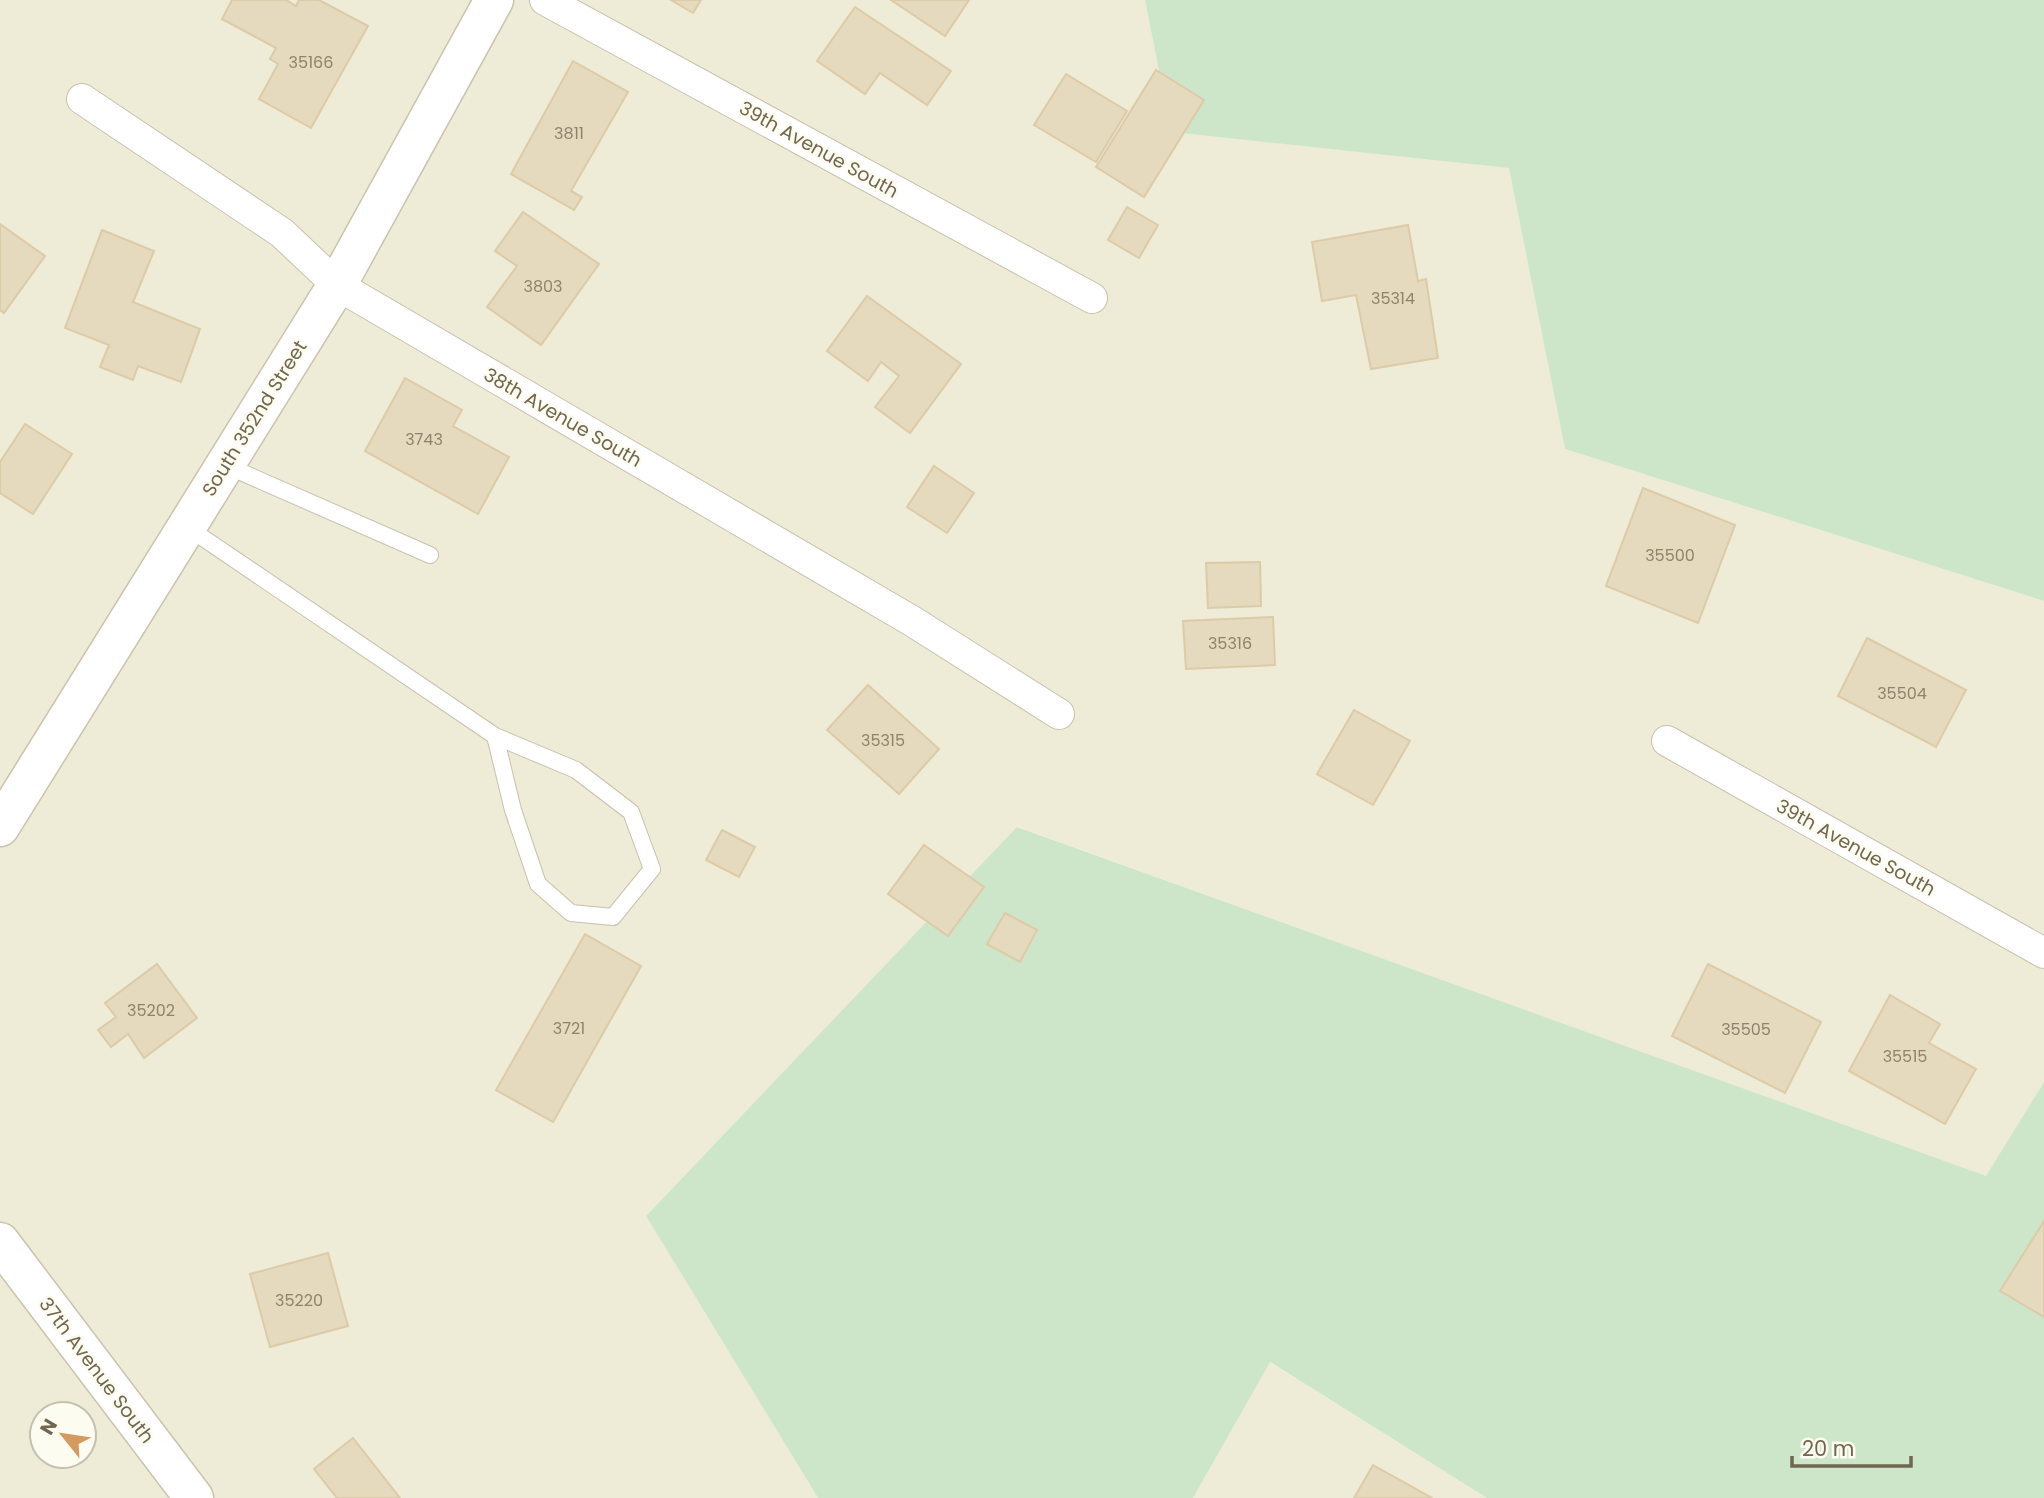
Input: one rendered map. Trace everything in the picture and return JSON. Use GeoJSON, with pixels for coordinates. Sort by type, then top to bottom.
{"type":"FeatureCollection","features":[{"type":"Feature","properties":{"kind":"street","name":"South 352nd Street"},"geometry":{"type":"LineString","coordinates":[[0,827],[337,285],[494,0]]}},
{"type":"Feature","properties":{"kind":"street","name":"39th Avenue South"},"geometry":{"type":"LineString","coordinates":[[545,0],[1092,298]]}},
{"type":"Feature","properties":{"kind":"street","name":"38th Avenue South"},"geometry":{"type":"LineString","coordinates":[[82,99],[282,233],[337,285],[912,621],[1059,714]]}},
{"type":"Feature","properties":{"kind":"street","name":"39th Avenue South"},"geometry":{"type":"LineString","coordinates":[[1667,741],[2044,953]]}},
{"type":"Feature","properties":{"kind":"street","name":"37th Avenue South"},"geometry":{"type":"LineString","coordinates":[[0,1242],[194,1498]]}},
{"type":"Feature","properties":{"kind":"lane"},"geometry":{"type":"LineString","coordinates":[[225,465],[430,555]]}},
{"type":"Feature","properties":{"kind":"lane"},"geometry":{"type":"LineString","coordinates":[[187,527],[495,736],[576,770],[631,812],[652,869],[613,917],[571,913],[538,884],[513,810],[495,736]]}},
{"type":"Feature","properties":{"kind":"shaded area"},"geometry":{"type":"Polygon","coordinates":[[[0,0],[1145,0],[1171,132],[1510,167],[1565,449],[2044,601],[2044,1082],[1986,1177],[1018,827],[646,1216],[818,1498],[0,1498],[0,0]]]}},
{"type":"Feature","properties":{"kind":"shaded area"},"geometry":{"type":"Polygon","coordinates":[[[1269,1362],[1487,1498],[1193,1498],[1269,1362]]]}},
{"type":"Feature","properties":{"kind":"green space"},"geometry":{"type":"Polygon","coordinates":[[[1145,0],[2044,0],[2044,601],[1565,449],[1509,168],[1171,132],[1145,0]]]}},
{"type":"Feature","properties":{"kind":"green space"},"geometry":{"type":"Polygon","coordinates":[[[1017,827],[1986,1176],[2044,1082],[2044,1498],[1487,1498],[1270,1362],[1193,1498],[818,1498],[646,1216],[1017,827]]]}},
{"type":"Feature","properties":{"kind":"building"},"geometry":{"type":"Polygon","coordinates":[[[232,0],[286,0],[296,6],[299,0],[319,0],[368,26],[311,128],[259,99],[278,64],[270,59],[276,48],[222,19],[232,0]]]}},
{"type":"Feature","properties":{"kind":"building"},"geometry":{"type":"Polygon","coordinates":[[[671,0],[701,0],[693,13],[671,0]]]}},
{"type":"Feature","properties":{"kind":"building"},"geometry":{"type":"Polygon","coordinates":[[[891,0],[969,0],[945,36],[891,0]]]}},
{"type":"Feature","properties":{"kind":"building"},"geometry":{"type":"Polygon","coordinates":[[[855,7],[951,71],[927,105],[880,73],[865,94],[817,61],[855,7]]]}},
{"type":"Feature","properties":{"kind":"building"},"geometry":{"type":"Polygon","coordinates":[[[573,61],[628,92],[571,191],[582,197],[574,210],[511,174],[573,61]]]}},
{"type":"Feature","properties":{"kind":"building"},"geometry":{"type":"Polygon","coordinates":[[[1156,70],[1204,100],[1144,197],[1096,167],[1156,70]]]}},
{"type":"Feature","properties":{"kind":"building"},"geometry":{"type":"Polygon","coordinates":[[[1066,74],[1127,111],[1096,162],[1034,125],[1066,74]]]}},
{"type":"Feature","properties":{"kind":"building"},"geometry":{"type":"Polygon","coordinates":[[[1127,207],[1158,225],[1139,258],[1108,240],[1127,207]]]}},
{"type":"Feature","properties":{"kind":"building"},"geometry":{"type":"Polygon","coordinates":[[[523,212],[599,264],[541,345],[487,307],[517,266],[495,251],[523,212]]]}},
{"type":"Feature","properties":{"kind":"building"},"geometry":{"type":"Polygon","coordinates":[[[0,224],[45,256],[4,313],[0,310],[0,224]]]}},
{"type":"Feature","properties":{"kind":"building"},"geometry":{"type":"Polygon","coordinates":[[[1408,225],[1418,281],[1426,279],[1438,358],[1371,369],[1356,295],[1322,301],[1312,242],[1408,225]]]}},
{"type":"Feature","properties":{"kind":"building"},"geometry":{"type":"Polygon","coordinates":[[[102,230],[154,251],[133,302],[200,329],[181,382],[138,366],[133,380],[100,367],[109,345],[65,328],[102,230]]]}},
{"type":"Feature","properties":{"kind":"building"},"geometry":{"type":"Polygon","coordinates":[[[867,296],[961,364],[910,433],[875,407],[899,376],[881,362],[868,381],[827,351],[867,296]]]}},
{"type":"Feature","properties":{"kind":"building"},"geometry":{"type":"Polygon","coordinates":[[[405,378],[462,410],[453,426],[509,457],[478,514],[365,451],[405,378]]]}},
{"type":"Feature","properties":{"kind":"building"},"geometry":{"type":"Polygon","coordinates":[[[25,424],[72,454],[33,514],[0,493],[0,462],[25,424]]]}},
{"type":"Feature","properties":{"kind":"building"},"geometry":{"type":"Polygon","coordinates":[[[934,466],[974,493],[947,533],[907,507],[934,466]]]}},
{"type":"Feature","properties":{"kind":"building"},"geometry":{"type":"Polygon","coordinates":[[[1643,488],[1735,525],[1698,623],[1606,586],[1643,488]]]}},
{"type":"Feature","properties":{"kind":"building"},"geometry":{"type":"Polygon","coordinates":[[[1260,562],[1261,606],[1208,608],[1206,563],[1260,562]]]}},
{"type":"Feature","properties":{"kind":"building"},"geometry":{"type":"Polygon","coordinates":[[[1273,617],[1275,665],[1186,669],[1183,621],[1273,617]]]}},
{"type":"Feature","properties":{"kind":"building"},"geometry":{"type":"Polygon","coordinates":[[[1867,638],[1966,690],[1936,747],[1838,696],[1867,638]]]}},
{"type":"Feature","properties":{"kind":"building"},"geometry":{"type":"Polygon","coordinates":[[[868,685],[939,749],[899,794],[827,730],[868,685]]]}},
{"type":"Feature","properties":{"kind":"building"},"geometry":{"type":"Polygon","coordinates":[[[1354,710],[1410,741],[1373,805],[1317,774],[1354,710]]]}},
{"type":"Feature","properties":{"kind":"building"},"geometry":{"type":"Polygon","coordinates":[[[722,830],[755,847],[739,877],[706,860],[722,830]]]}},
{"type":"Feature","properties":{"kind":"building"},"geometry":{"type":"Polygon","coordinates":[[[924,845],[984,887],[948,936],[888,894],[924,845]]]}},
{"type":"Feature","properties":{"kind":"building"},"geometry":{"type":"Polygon","coordinates":[[[1005,913],[1037,930],[1020,962],[987,944],[1005,913]]]}},
{"type":"Feature","properties":{"kind":"building"},"geometry":{"type":"Polygon","coordinates":[[[585,934],[641,966],[553,1122],[496,1090],[585,934]]]}},
{"type":"Feature","properties":{"kind":"building"},"geometry":{"type":"Polygon","coordinates":[[[157,964],[197,1018],[144,1058],[128,1034],[111,1047],[98,1030],[116,1017],[105,1003],[157,964]]]}},
{"type":"Feature","properties":{"kind":"building"},"geometry":{"type":"Polygon","coordinates":[[[1708,964],[1821,1022],[1785,1093],[1672,1036],[1708,964]]]}},
{"type":"Feature","properties":{"kind":"building"},"geometry":{"type":"Polygon","coordinates":[[[1890,995],[1940,1024],[1929,1043],[1976,1069],[1945,1124],[1849,1071],[1890,995]]]}},
{"type":"Feature","properties":{"kind":"building"},"geometry":{"type":"Polygon","coordinates":[[[2044,1221],[2044,1317],[2000,1291],[2044,1221]]]}},
{"type":"Feature","properties":{"kind":"building"},"geometry":{"type":"Polygon","coordinates":[[[328,1253],[348,1326],[270,1347],[250,1274],[328,1253]]]}},
{"type":"Feature","properties":{"kind":"building"},"geometry":{"type":"Polygon","coordinates":[[[353,1438],[400,1498],[337,1498],[314,1469],[353,1438]]]}},
{"type":"Feature","properties":{"kind":"building"},"geometry":{"type":"Polygon","coordinates":[[[1373,1465],[1432,1498],[1354,1498],[1373,1465]]]}}]}
